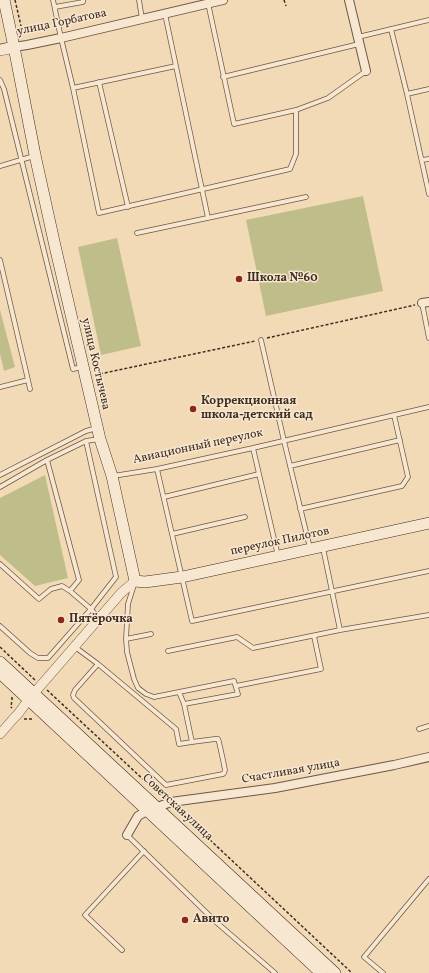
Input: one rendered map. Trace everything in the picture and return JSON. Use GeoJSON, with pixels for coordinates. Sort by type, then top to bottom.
{"type":"FeatureCollection","features":[{"type":"Feature","properties":{"kind":"main road","name":"улица Костычева"},"geometry":{"type":"LineString","coordinates":[[4,0],[35,155],[98,433],[112,476],[135,581]]}},
{"type":"Feature","properties":{"kind":"main road","name":"улица Горбатова"},"geometry":{"type":"LineString","coordinates":[[0,50],[14,47]]}},
{"type":"Feature","properties":{"kind":"main road","name":"переулок Пилотов"},"geometry":{"type":"LineString","coordinates":[[135,581],[145,582],[182,577],[429,524]]}},
{"type":"Feature","properties":{"kind":"main road","name":"Советская улица"},"geometry":{"type":"LineString","coordinates":[[0,662],[32,696],[152,809],[335,973]]}},
{"type":"Feature","properties":{"kind":"main road","name":"Советская улица"},"geometry":{"type":"LineString","coordinates":[[0,673],[32,696]]}},
{"type":"Feature","properties":{"kind":"main road","name":"Советская улица"},"geometry":{"type":"LineString","coordinates":[[152,809],[316,972]]}},
{"type":"Feature","properties":{"kind":"street","name":"улица Горбатова"},"geometry":{"type":"LineString","coordinates":[[14,47],[61,38],[165,14],[202,3],[223,0]]}},
{"type":"Feature","properties":{"kind":"street"},"geometry":{"type":"LineString","coordinates":[[349,0],[366,71]]}},
{"type":"Feature","properties":{"kind":"street"},"geometry":{"type":"LineString","coordinates":[[0,734],[121,593],[135,581]]}},
{"type":"Feature","properties":{"kind":"street","name":"Счастливая улица"},"geometry":{"type":"LineString","coordinates":[[152,809],[171,802],[275,788],[429,757]]}},
{"type":"Feature","properties":{"kind":"street"},"geometry":{"type":"LineString","coordinates":[[128,835],[138,816],[152,809]]}},
{"type":"Feature","properties":{"kind":"lane"},"geometry":{"type":"LineString","coordinates":[[53,0],[99,213],[290,169],[296,154],[296,110]]}},
{"type":"Feature","properties":{"kind":"lane"},"geometry":{"type":"LineString","coordinates":[[55,7],[83,2],[83,0]]}},
{"type":"Feature","properties":{"kind":"lane"},"geometry":{"type":"LineString","coordinates":[[139,0],[142,19]]}},
{"type":"Feature","properties":{"kind":"lane"},"geometry":{"type":"LineString","coordinates":[[202,3],[223,77],[234,124],[296,110],[328,98],[366,71]]}},
{"type":"Feature","properties":{"kind":"lane"},"geometry":{"type":"LineString","coordinates":[[165,14],[208,218]]}},
{"type":"Feature","properties":{"kind":"lane"},"geometry":{"type":"LineString","coordinates":[[223,77],[359,40],[391,29],[429,20]]}},
{"type":"Feature","properties":{"kind":"lane"},"geometry":{"type":"LineString","coordinates":[[391,29],[408,94],[429,194]]}},
{"type":"Feature","properties":{"kind":"lane"},"geometry":{"type":"LineString","coordinates":[[73,88],[176,66]]}},
{"type":"Feature","properties":{"kind":"lane"},"geometry":{"type":"LineString","coordinates":[[0,80],[4,89],[22,159],[73,369],[84,372]]}},
{"type":"Feature","properties":{"kind":"lane"},"geometry":{"type":"LineString","coordinates":[[99,82],[128,207]]}},
{"type":"Feature","properties":{"kind":"lane"},"geometry":{"type":"LineString","coordinates":[[408,94],[429,89]]}},
{"type":"Feature","properties":{"kind":"lane"},"geometry":{"type":"LineString","coordinates":[[0,166],[35,155]]}},
{"type":"Feature","properties":{"kind":"lane"},"geometry":{"type":"LineString","coordinates":[[422,160],[429,159]]}},
{"type":"Feature","properties":{"kind":"lane"},"geometry":{"type":"LineString","coordinates":[[137,233],[306,197]]}},
{"type":"Feature","properties":{"kind":"lane"},"geometry":{"type":"LineString","coordinates":[[0,260],[30,389]]}},
{"type":"Feature","properties":{"kind":"lane"},"geometry":{"type":"LineString","coordinates":[[425,302],[429,338]]}},
{"type":"Feature","properties":{"kind":"lane"},"geometry":{"type":"LineString","coordinates":[[261,340],[310,549]]}},
{"type":"Feature","properties":{"kind":"lane"},"geometry":{"type":"LineString","coordinates":[[0,387],[28,380]]}},
{"type":"Feature","properties":{"kind":"lane","name":"Авиационный переулок"},"geometry":{"type":"LineString","coordinates":[[112,476],[157,469],[429,407]]}},
{"type":"Feature","properties":{"kind":"lane"},"geometry":{"type":"LineString","coordinates":[[300,509],[402,486],[408,477],[394,415]]}},
{"type":"Feature","properties":{"kind":"lane"},"geometry":{"type":"LineString","coordinates":[[0,475],[86,431],[98,433]]}},
{"type":"Feature","properties":{"kind":"lane"},"geometry":{"type":"LineString","coordinates":[[0,487],[47,460],[86,441],[98,433]]}},
{"type":"Feature","properties":{"kind":"lane"},"geometry":{"type":"LineString","coordinates":[[290,466],[400,440]]}},
{"type":"Feature","properties":{"kind":"lane"},"geometry":{"type":"LineString","coordinates":[[0,626],[30,653],[38,658],[48,658],[91,609],[116,577],[86,441]]}},
{"type":"Feature","properties":{"kind":"lane"},"geometry":{"type":"LineString","coordinates":[[253,448],[278,556]]}},
{"type":"Feature","properties":{"kind":"lane"},"geometry":{"type":"LineString","coordinates":[[47,460],[79,580],[70,591]]}},
{"type":"Feature","properties":{"kind":"lane"},"geometry":{"type":"LineString","coordinates":[[157,469],[192,621],[429,571]]}},
{"type":"Feature","properties":{"kind":"lane"},"geometry":{"type":"LineString","coordinates":[[164,497],[259,474]]}},
{"type":"Feature","properties":{"kind":"lane"},"geometry":{"type":"LineString","coordinates":[[172,534],[245,517]]}},
{"type":"Feature","properties":{"kind":"lane"},"geometry":{"type":"LineString","coordinates":[[323,546],[340,630]]}},
{"type":"Feature","properties":{"kind":"lane"},"geometry":{"type":"LineString","coordinates":[[0,564],[39,599],[51,589],[62,586],[91,609],[100,619]]}},
{"type":"Feature","properties":{"kind":"lane","name":"улица Костычева"},"geometry":{"type":"LineString","coordinates":[[135,581],[128,604],[126,639],[129,659],[138,688],[146,694],[154,697],[234,681],[236,686]]}},
{"type":"Feature","properties":{"kind":"lane"},"geometry":{"type":"LineString","coordinates":[[168,650],[236,637],[253,648],[429,614]]}},
{"type":"Feature","properties":{"kind":"lane"},"geometry":{"type":"LineString","coordinates":[[126,639],[151,634]]}},
{"type":"Feature","properties":{"kind":"lane"},"geometry":{"type":"LineString","coordinates":[[184,704],[238,694],[236,686],[321,670],[314,636]]}},
{"type":"Feature","properties":{"kind":"lane"},"geometry":{"type":"LineString","coordinates":[[75,647],[98,664],[176,729],[179,744],[218,739],[224,765],[224,773],[166,786],[74,698],[73,695],[75,690],[98,664]]}},
{"type":"Feature","properties":{"kind":"lane"},"geometry":{"type":"LineString","coordinates":[[179,692],[184,704],[192,742]]}},
{"type":"Feature","properties":{"kind":"lane"},"geometry":{"type":"LineString","coordinates":[[419,729],[429,726]]}},
{"type":"Feature","properties":{"kind":"lane"},"geometry":{"type":"LineString","coordinates":[[128,835],[216,922],[276,973]]}},
{"type":"Feature","properties":{"kind":"lane"},"geometry":{"type":"LineString","coordinates":[[122,950],[85,915],[144,852]]}},
{"type":"Feature","properties":{"kind":"lane"},"geometry":{"type":"LineString","coordinates":[[383,973],[364,957],[429,878]]}},
{"type":"Feature","properties":{"kind":"path"},"geometry":{"type":"LineString","coordinates":[[15,0],[21,26]]}},
{"type":"Feature","properties":{"kind":"path"},"geometry":{"type":"LineString","coordinates":[[284,0],[286,6]]}},
{"type":"Feature","properties":{"kind":"path"},"geometry":{"type":"LineString","coordinates":[[84,372],[261,340],[425,302]]}},
{"type":"Feature","properties":{"kind":"path"},"geometry":{"type":"LineString","coordinates":[[12,695],[11,707],[18,714]]}},
{"type":"Feature","properties":{"kind":"shaded area"},"geometry":{"type":"Polygon","coordinates":[[[363,196],[383,291],[266,316],[246,220],[363,196]]]}},
{"type":"Feature","properties":{"kind":"shaded area"},"geometry":{"type":"Polygon","coordinates":[[[117,238],[141,346],[101,355],[78,247],[117,238]]]}},
{"type":"Feature","properties":{"kind":"shaded area"},"geometry":{"type":"Polygon","coordinates":[[[0,310],[15,367],[4,371],[0,354],[0,310]]]}},
{"type":"Feature","properties":{"kind":"shaded area"},"geometry":{"type":"Polygon","coordinates":[[[45,475],[68,578],[35,586],[0,555],[0,498],[45,475]]]}},
{"type":"Feature","properties":{"kind":"place","name":"Школа №60"},"geometry":{"type":"Point","coordinates":[239,279]}},
{"type":"Feature","properties":{"kind":"place","name":"Коррекционная школа-детский сад"},"geometry":{"type":"Point","coordinates":[193,409]}},
{"type":"Feature","properties":{"kind":"place","name":"Пятёрочка"},"geometry":{"type":"Point","coordinates":[61,620]}},
{"type":"Feature","properties":{"kind":"place","name":"Авито"},"geometry":{"type":"Point","coordinates":[185,920]}}]}
